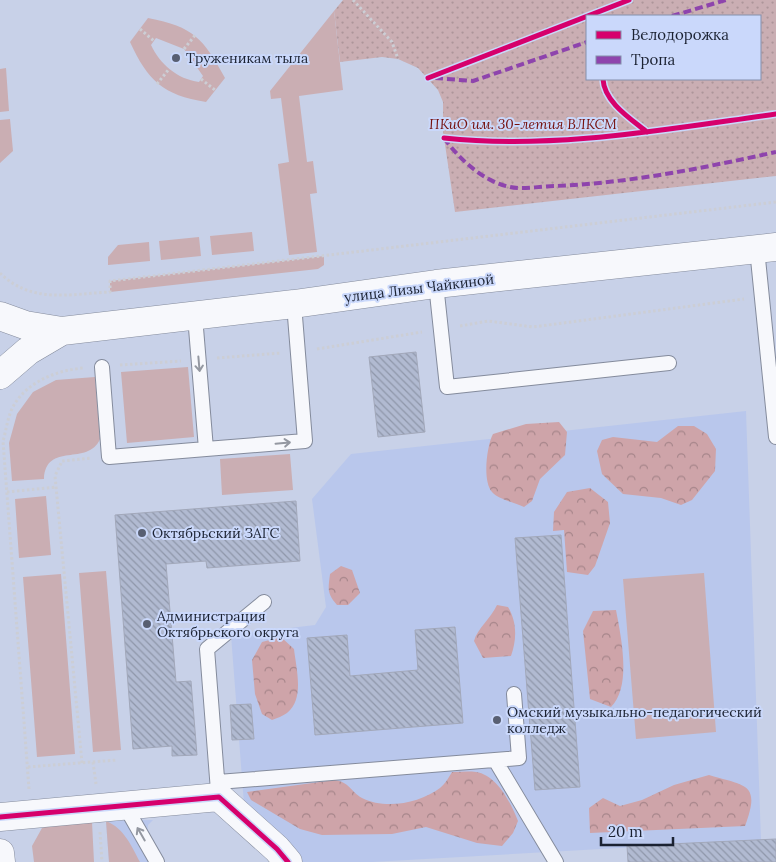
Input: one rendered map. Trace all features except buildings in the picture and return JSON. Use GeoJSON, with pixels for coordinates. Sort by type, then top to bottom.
{"type":"FeatureCollection","features":[{"type":"Feature","properties":{"kind":"main road","name":"улица Лизы Чайкиной"},"geometry":{"type":"LineString","coordinates":[[62,331],[294,304],[436,284],[766,248]]}},
{"type":"Feature","properties":{"kind":"main road"},"geometry":{"type":"LineString","coordinates":[[0,316],[24,325],[62,331]]}},
{"type":"Feature","properties":{"kind":"main road"},"geometry":{"type":"LineString","coordinates":[[0,375],[28,351],[62,331]]}},
{"type":"Feature","properties":{"kind":"main road"},"geometry":{"type":"LineString","coordinates":[[0,817],[125,806],[218,790],[288,862]]}},
{"type":"Feature","properties":{"kind":"main road"},"geometry":{"type":"LineString","coordinates":[[0,853],[1,862]]}},
{"type":"Feature","properties":{"kind":"lane"},"geometry":{"type":"LineString","coordinates":[[766,248],[762,297],[776,437]]}},
{"type":"Feature","properties":{"kind":"lane"},"geometry":{"type":"LineString","coordinates":[[436,284],[447,386],[669,362]]}},
{"type":"Feature","properties":{"kind":"lane"},"geometry":{"type":"LineString","coordinates":[[102,367],[109,456],[305,441],[294,304]]}},
{"type":"Feature","properties":{"kind":"lane"},"geometry":{"type":"LineString","coordinates":[[195,316],[206,449]]}},
{"type":"Feature","properties":{"kind":"lane"},"geometry":{"type":"LineString","coordinates":[[264,602],[207,649],[218,790],[519,758],[514,694]]}},
{"type":"Feature","properties":{"kind":"lane"},"geometry":{"type":"LineString","coordinates":[[495,760],[556,862]]}},
{"type":"Feature","properties":{"kind":"lane"},"geometry":{"type":"LineString","coordinates":[[125,806],[157,862]]}},
{"type":"Feature","properties":{"kind":"path"},"geometry":{"type":"LineString","coordinates":[[353,0],[392,42],[398,59]]}},
{"type":"Feature","properties":{"kind":"path"},"geometry":{"type":"LineString","coordinates":[[140,29],[154,41]]}},
{"type":"Feature","properties":{"kind":"path"},"geometry":{"type":"LineString","coordinates":[[184,49],[196,34]]}},
{"type":"Feature","properties":{"kind":"path"},"geometry":{"type":"LineString","coordinates":[[157,84],[169,69]]}},
{"type":"Feature","properties":{"kind":"path"},"geometry":{"type":"LineString","coordinates":[[200,79],[215,90]]}},
{"type":"Feature","properties":{"kind":"path"},"geometry":{"type":"LineString","coordinates":[[0,273],[9,282],[27,292],[58,297],[110,292],[110,281],[776,202]]}},
{"type":"Feature","properties":{"kind":"path"},"geometry":{"type":"LineString","coordinates":[[298,352],[488,322],[533,327],[762,297]]}},
{"type":"Feature","properties":{"kind":"path"},"geometry":{"type":"LineString","coordinates":[[31,814],[3,441],[12,410],[30,386],[66,369]]}},
{"type":"Feature","properties":{"kind":"path"},"geometry":{"type":"LineString","coordinates":[[0,438],[5,435]]}},
{"type":"Feature","properties":{"kind":"path"},"geometry":{"type":"LineString","coordinates":[[82,763],[54,476],[62,461],[109,456]]}},
{"type":"Feature","properties":{"kind":"path"},"geometry":{"type":"LineString","coordinates":[[7,492],[56,488]]}},
{"type":"Feature","properties":{"kind":"path"},"geometry":{"type":"LineString","coordinates":[[28,767],[117,760]]}},
{"type":"Feature","properties":{"kind":"shaded area","name":"Омский музыкально-педагогический колледж"},"geometry":{"type":"Polygon","coordinates":[[[746,411],[761,840],[372,862],[303,862],[244,804],[231,635],[315,625],[326,607],[312,499],[351,454],[746,411]]]}},
{"type":"Feature","properties":{"kind":"shaded area"},"geometry":{"type":"Polygon","coordinates":[[[153,820],[148,825],[147,834],[164,862],[109,862],[106,821],[153,820]]]}},
{"type":"Feature","properties":{"kind":"green space","name":"ПКиО им. 30-летия ВЛКСМ"},"geometry":{"type":"Polygon","coordinates":[[[343,0],[776,0],[776,176],[455,212],[443,131],[443,102],[438,90],[418,68],[398,59],[382,57],[340,62],[334,11],[343,0]]]}},
{"type":"Feature","properties":{"kind":"green space"},"geometry":{"type":"Polygon","coordinates":[[[334,11],[343,90],[299,96],[307,162],[313,161],[317,193],[310,194],[317,252],[289,255],[278,164],[289,162],[281,98],[271,99],[270,91],[334,11]]]}},
{"type":"Feature","properties":{"kind":"green space"},"geometry":{"type":"Polygon","coordinates":[[[148,18],[187,30],[203,44],[225,78],[206,102],[179,95],[159,84],[151,76],[143,67],[130,42],[148,18]],[[156,38],[151,45],[170,70],[183,78],[199,82],[203,76],[184,49],[156,38]]]}},
{"type":"Feature","properties":{"kind":"green space"},"geometry":{"type":"Polygon","coordinates":[[[6,68],[9,111],[0,112],[0,69],[6,68]]]}},
{"type":"Feature","properties":{"kind":"green space"},"geometry":{"type":"Polygon","coordinates":[[[10,119],[13,151],[0,163],[0,120],[10,119]]]}},
{"type":"Feature","properties":{"kind":"green space"},"geometry":{"type":"Polygon","coordinates":[[[252,232],[254,251],[212,255],[210,236],[252,232]]]}},
{"type":"Feature","properties":{"kind":"green space"},"geometry":{"type":"Polygon","coordinates":[[[199,237],[201,256],[161,260],[159,241],[199,237]]]}},
{"type":"Feature","properties":{"kind":"green space"},"geometry":{"type":"Polygon","coordinates":[[[149,242],[150,261],[108,265],[108,257],[118,245],[149,242]]]}},
{"type":"Feature","properties":{"kind":"green space"},"geometry":{"type":"Polygon","coordinates":[[[324,256],[324,265],[318,269],[110,292],[110,281],[324,256]]]}},
{"type":"Feature","properties":{"kind":"green space"},"geometry":{"type":"Polygon","coordinates":[[[188,367],[194,437],[127,443],[121,372],[188,367]]]}},
{"type":"Feature","properties":{"kind":"green space"},"geometry":{"type":"Polygon","coordinates":[[[95,377],[100,439],[94,447],[86,452],[59,457],[52,461],[46,468],[44,479],[12,481],[9,443],[17,414],[33,392],[56,380],[95,377]]]}},
{"type":"Feature","properties":{"kind":"green space"},"geometry":{"type":"Polygon","coordinates":[[[559,422],[567,432],[565,455],[540,479],[532,501],[524,507],[502,499],[492,492],[486,472],[487,454],[493,434],[526,424],[559,422]]]}},
{"type":"Feature","properties":{"kind":"green space"},"geometry":{"type":"Polygon","coordinates":[[[678,426],[694,426],[707,434],[716,449],[715,471],[692,500],[681,505],[661,498],[623,494],[602,474],[597,451],[602,440],[613,437],[657,442],[678,426]]]}},
{"type":"Feature","properties":{"kind":"green space"},"geometry":{"type":"Polygon","coordinates":[[[290,454],[293,490],[222,495],[220,459],[290,454]]]}},
{"type":"Feature","properties":{"kind":"green space"},"geometry":{"type":"Polygon","coordinates":[[[590,488],[608,502],[610,523],[595,566],[588,575],[567,572],[564,530],[553,531],[554,512],[567,492],[590,488]]]}},
{"type":"Feature","properties":{"kind":"green space"},"geometry":{"type":"Polygon","coordinates":[[[46,496],[51,555],[19,558],[15,499],[46,496]]]}},
{"type":"Feature","properties":{"kind":"green space"},"geometry":{"type":"Polygon","coordinates":[[[341,566],[352,570],[360,593],[348,605],[337,605],[329,591],[330,574],[341,566]]]}},
{"type":"Feature","properties":{"kind":"green space"},"geometry":{"type":"Polygon","coordinates":[[[106,571],[121,750],[93,752],[79,573],[106,571]]]}},
{"type":"Feature","properties":{"kind":"green space"},"geometry":{"type":"Polygon","coordinates":[[[704,573],[716,732],[636,739],[623,579],[704,573]]]}},
{"type":"Feature","properties":{"kind":"green space"},"geometry":{"type":"Polygon","coordinates":[[[61,574],[75,754],[37,757],[23,577],[61,574]]]}},
{"type":"Feature","properties":{"kind":"green space"},"geometry":{"type":"Polygon","coordinates":[[[497,605],[508,607],[511,613],[515,631],[513,650],[511,656],[483,658],[474,641],[497,605]]]}},
{"type":"Feature","properties":{"kind":"green space"},"geometry":{"type":"Polygon","coordinates":[[[616,610],[622,647],[623,674],[617,698],[611,707],[590,699],[583,631],[593,611],[616,610]]]}},
{"type":"Feature","properties":{"kind":"green space"},"geometry":{"type":"Polygon","coordinates":[[[281,637],[294,649],[298,692],[293,707],[285,714],[272,720],[262,714],[255,694],[252,660],[262,642],[281,637]]]}},
{"type":"Feature","properties":{"kind":"green space"},"geometry":{"type":"Polygon","coordinates":[[[452,772],[484,774],[497,784],[502,791],[518,821],[513,833],[502,846],[477,843],[426,827],[392,834],[322,835],[300,829],[251,800],[247,792],[334,780],[350,787],[362,798],[371,802],[392,804],[423,798],[442,786],[452,772]]]}},
{"type":"Feature","properties":{"kind":"green space"},"geometry":{"type":"Polygon","coordinates":[[[709,775],[747,788],[751,801],[750,812],[745,826],[590,833],[589,808],[603,798],[620,806],[642,800],[674,785],[709,775]]]}},
{"type":"Feature","properties":{"kind":"green space"},"geometry":{"type":"Polygon","coordinates":[[[106,821],[123,833],[140,862],[109,862],[106,821]]]}},
{"type":"Feature","properties":{"kind":"green space"},"geometry":{"type":"Polygon","coordinates":[[[92,822],[94,862],[34,862],[32,846],[42,828],[53,824],[92,822]]]}},
{"type":"Feature","properties":{"kind":"marked path"},"geometry":{"type":"LineString","coordinates":[[675,15],[726,0]]}},
{"type":"Feature","properties":{"kind":"marked path"},"geometry":{"type":"LineString","coordinates":[[435,78],[473,81],[586,42]]}},
{"type":"Feature","properties":{"kind":"marked path"},"geometry":{"type":"LineString","coordinates":[[444,138],[457,154],[482,175],[500,184],[521,188],[611,182],[694,169],[776,152]]}},
{"type":"Feature","properties":{"kind":"cycle path"},"geometry":{"type":"LineString","coordinates":[[590,15],[629,0]]}},
{"type":"Feature","properties":{"kind":"cycle path"},"geometry":{"type":"LineString","coordinates":[[428,78],[586,17]]}},
{"type":"Feature","properties":{"kind":"cycle path"},"geometry":{"type":"LineString","coordinates":[[603,80],[608,95],[613,102],[626,116],[647,132]]}},
{"type":"Feature","properties":{"kind":"cycle path"},"geometry":{"type":"LineString","coordinates":[[444,138],[486,141],[569,140],[776,114]]}},
{"type":"Feature","properties":{"kind":"cycle path"},"geometry":{"type":"LineString","coordinates":[[0,817],[219,797],[277,849],[288,862]]}},
{"type":"Feature","properties":{"kind":"place","name":"Труженикам тыла"},"geometry":{"type":"Point","coordinates":[176,58]}},
{"type":"Feature","properties":{"kind":"place","name":"Октябрьский ЗАГС"},"geometry":{"type":"Point","coordinates":[142,533]}},
{"type":"Feature","properties":{"kind":"place","name":"Администрация Октябрьского округа"},"geometry":{"type":"Point","coordinates":[147,624]}},
{"type":"Feature","properties":{"kind":"place","name":"Омский музыкально-педагогический колледж"},"geometry":{"type":"Point","coordinates":[497,720]}}]}
